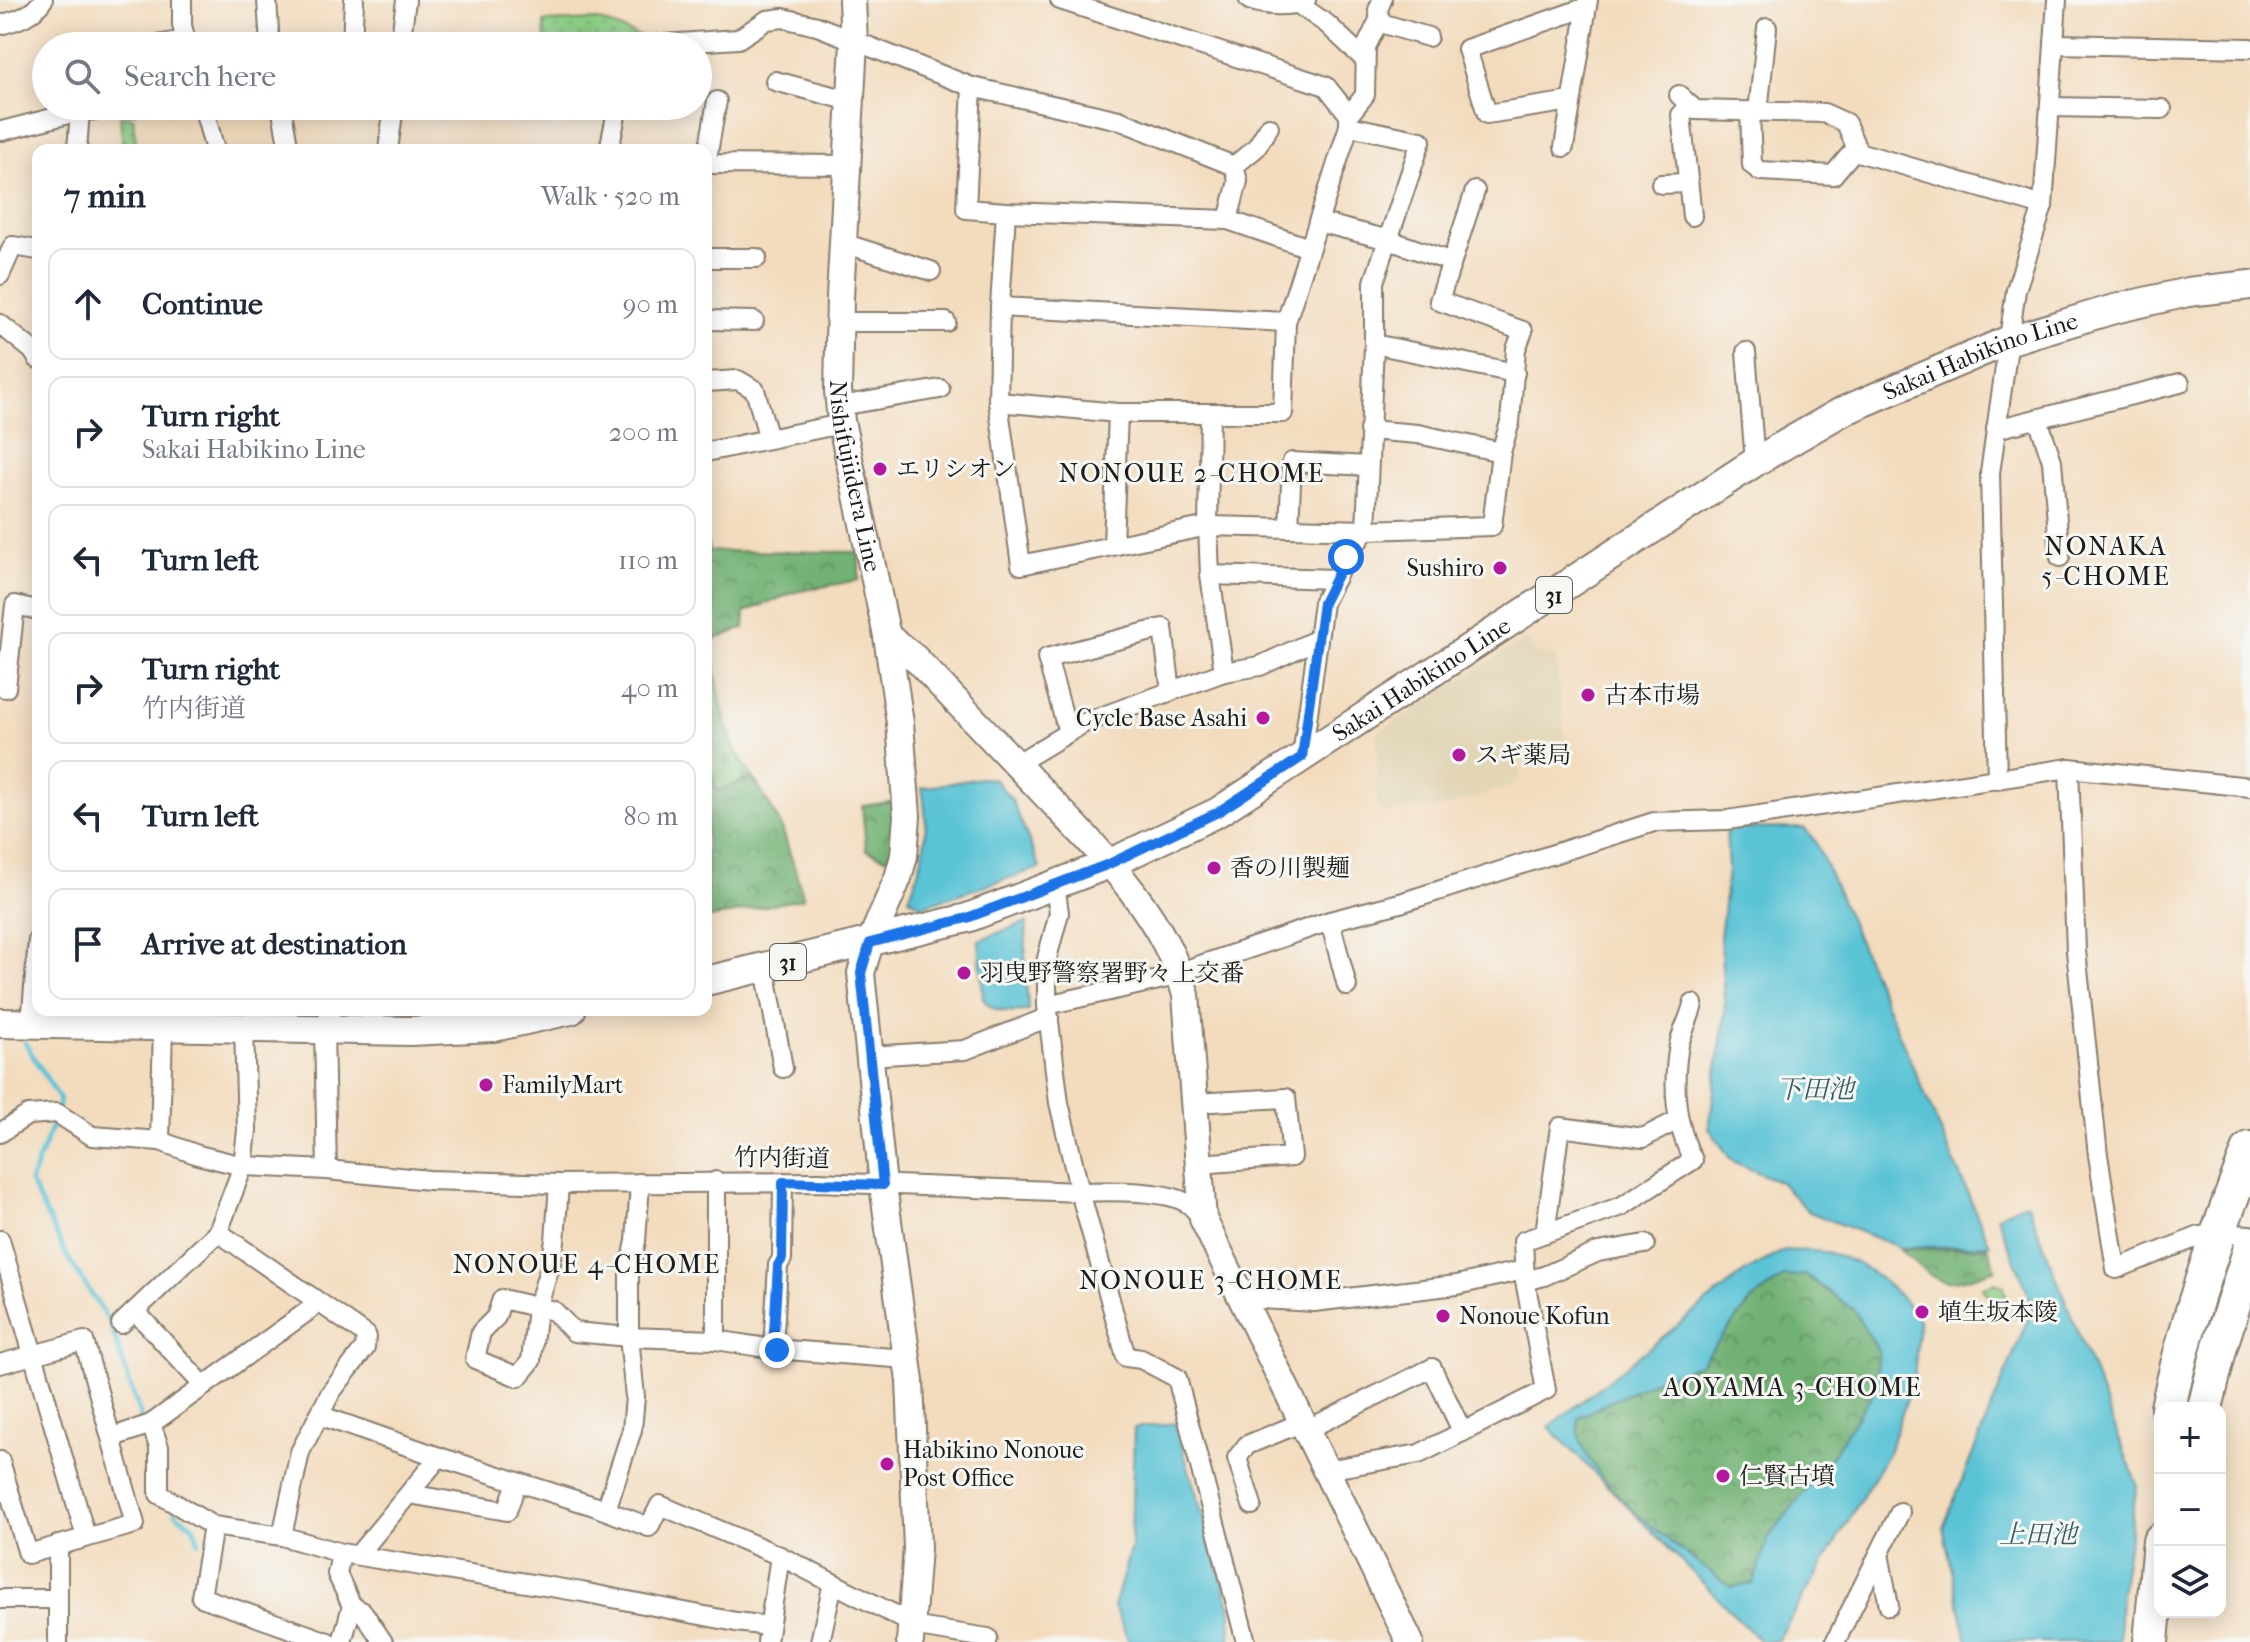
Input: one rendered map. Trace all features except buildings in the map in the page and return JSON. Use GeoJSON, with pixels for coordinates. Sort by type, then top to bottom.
{"type":"FeatureCollection","features":[{"type":"Feature","properties":{"kind":"highway"},"geometry":{"type":"LineString","coordinates":[[2206,1402],[2220,1346],[2250,1149]]}},
{"type":"Feature","properties":{"kind":"highway"},"geometry":{"type":"LineString","coordinates":[[2186,1402],[2200,1340],[2250,1202]]}},
{"type":"Feature","properties":{"kind":"highway"},"geometry":{"type":"LineString","coordinates":[[2169,1402],[2186,1329],[2238,1238]]}},
{"type":"Feature","properties":{"kind":"highway"},"geometry":{"type":"LineString","coordinates":[[2223,1402],[2250,1312]]}},
{"type":"Feature","properties":{"kind":"highway"},"geometry":{"type":"LineString","coordinates":[[2151,1642],[2160,1546]]}},
{"type":"Feature","properties":{"kind":"highway"},"geometry":{"type":"LineString","coordinates":[[2171,1642],[2173,1618]]}},
{"type":"Feature","properties":{"kind":"main road","name":"Sakai Habikino Line"},"geometry":{"type":"LineString","coordinates":[[712,980],[967,918],[1109,864],[1218,812],[1755,462],[1841,412],[2007,341],[2114,309],[2188,292],[2250,285]]}},
{"type":"Feature","properties":{"kind":"main road"},"geometry":{"type":"LineString","coordinates":[[0,1023],[443,1020],[494,1027],[544,1016]]}},
{"type":"Feature","properties":{"kind":"street"},"geometry":{"type":"LineString","coordinates":[[0,25],[20,20],[37,9],[43,0]]}},
{"type":"Feature","properties":{"kind":"street"},"geometry":{"type":"LineString","coordinates":[[182,0],[184,32]]}},
{"type":"Feature","properties":{"kind":"street"},"geometry":{"type":"LineString","coordinates":[[267,0],[269,32]]}},
{"type":"Feature","properties":{"kind":"street"},"geometry":{"type":"LineString","coordinates":[[353,32],[354,0]]}},
{"type":"Feature","properties":{"kind":"street"},"geometry":{"type":"LineString","coordinates":[[402,32],[406,0]]}},
{"type":"Feature","properties":{"kind":"street","name":"Nishifujiidera Line"},"geometry":{"type":"LineString","coordinates":[[852,0],[854,42],[839,322],[840,415],[887,636],[900,723],[907,835],[898,878],[870,943],[861,973],[883,1185],[907,1359],[917,1548],[911,1630]]}},
{"type":"Feature","properties":{"kind":"street"},"geometry":{"type":"LineString","coordinates":[[1060,0],[1326,86],[1349,120],[1421,141],[1374,282],[1366,530],[1323,603],[1302,757]]}},
{"type":"Feature","properties":{"kind":"street"},"geometry":{"type":"LineString","coordinates":[[1249,0],[1257,3],[1302,2],[1365,60]]}},
{"type":"Feature","properties":{"kind":"street"},"geometry":{"type":"LineString","coordinates":[[1997,780],[1990,473],[2016,290],[2043,206],[2057,0]]}},
{"type":"Feature","properties":{"kind":"street"},"geometry":{"type":"LineString","coordinates":[[1564,147],[1588,3]]}},
{"type":"Feature","properties":{"kind":"street"},"geometry":{"type":"LineString","coordinates":[[1571,101],[1487,114],[1467,49],[1588,3]]}},
{"type":"Feature","properties":{"kind":"street"},"geometry":{"type":"LineString","coordinates":[[998,402],[1118,413],[1283,413],[1286,322],[1349,120],[1365,95],[1366,47],[1381,9]]}},
{"type":"Feature","properties":{"kind":"street"},"geometry":{"type":"LineString","coordinates":[[1381,9],[1381,23],[1428,37]]}},
{"type":"Feature","properties":{"kind":"street"},"geometry":{"type":"LineString","coordinates":[[712,41],[738,39],[767,20],[783,18],[817,26],[972,87],[1119,120],[1234,166]]}},
{"type":"Feature","properties":{"kind":"street"},"geometry":{"type":"LineString","coordinates":[[1767,28],[1754,112],[1752,165],[1760,171],[1833,175],[1856,148]]}},
{"type":"Feature","properties":{"kind":"street"},"geometry":{"type":"LineString","coordinates":[[2054,44],[2250,48]]}},
{"type":"Feature","properties":{"kind":"street"},"geometry":{"type":"LineString","coordinates":[[775,81],[851,101]]}},
{"type":"Feature","properties":{"kind":"street"},"geometry":{"type":"LineString","coordinates":[[972,87],[966,209],[1228,220],[1309,248]]}},
{"type":"Feature","properties":{"kind":"street"},"geometry":{"type":"LineString","coordinates":[[1692,216],[1681,115],[1685,100],[1695,110],[1824,113],[1846,123],[1858,152],[2043,206]]}},
{"type":"Feature","properties":{"kind":"street"},"geometry":{"type":"LineString","coordinates":[[709,144],[717,101]]}},
{"type":"Feature","properties":{"kind":"street"},"geometry":{"type":"LineString","coordinates":[[2050,107],[2162,109]]}},
{"type":"Feature","properties":{"kind":"street"},"geometry":{"type":"LineString","coordinates":[[2,131],[45,120]]}},
{"type":"Feature","properties":{"kind":"street"},"geometry":{"type":"LineString","coordinates":[[77,144],[79,120]]}},
{"type":"Feature","properties":{"kind":"street"},"geometry":{"type":"LineString","coordinates":[[207,120],[213,144]]}},
{"type":"Feature","properties":{"kind":"street"},"geometry":{"type":"LineString","coordinates":[[284,120],[288,144]]}},
{"type":"Feature","properties":{"kind":"street"},"geometry":{"type":"LineString","coordinates":[[389,144],[392,120]]}},
{"type":"Feature","properties":{"kind":"street"},"geometry":{"type":"LineString","coordinates":[[610,144],[615,120]]}},
{"type":"Feature","properties":{"kind":"street"},"geometry":{"type":"LineString","coordinates":[[1234,166],[1256,148],[1269,127]]}},
{"type":"Feature","properties":{"kind":"street"},"geometry":{"type":"LineString","coordinates":[[712,164],[847,165]]}},
{"type":"Feature","properties":{"kind":"street"},"geometry":{"type":"LineString","coordinates":[[1228,220],[1238,181],[1234,166]]}},
{"type":"Feature","properties":{"kind":"street"},"geometry":{"type":"LineString","coordinates":[[1661,184],[1688,183]]}},
{"type":"Feature","properties":{"kind":"street"},"geometry":{"type":"LineString","coordinates":[[1006,212],[998,402],[1021,565],[1208,526],[1366,530],[1492,526],[1501,452],[1510,422],[1516,349],[1523,331],[1439,301],[1475,191]]}},
{"type":"Feature","properties":{"kind":"street"},"geometry":{"type":"LineString","coordinates":[[1318,222],[1389,240],[1452,262]]}},
{"type":"Feature","properties":{"kind":"street"},"geometry":{"type":"LineString","coordinates":[[843,243],[931,271]]}},
{"type":"Feature","properties":{"kind":"street"},"geometry":{"type":"LineString","coordinates":[[0,275],[13,246],[32,249]]}},
{"type":"Feature","properties":{"kind":"street"},"geometry":{"type":"LineString","coordinates":[[712,258],[757,258]]}},
{"type":"Feature","properties":{"kind":"street"},"geometry":{"type":"LineString","coordinates":[[1000,307],[1286,322]]}},
{"type":"Feature","properties":{"kind":"street"},"geometry":{"type":"LineString","coordinates":[[712,320],[754,321]]}},
{"type":"Feature","properties":{"kind":"street"},"geometry":{"type":"LineString","coordinates":[[839,322],[946,322]]}},
{"type":"Feature","properties":{"kind":"street"},"geometry":{"type":"LineString","coordinates":[[0,324],[32,350]]}},
{"type":"Feature","properties":{"kind":"street"},"geometry":{"type":"LineString","coordinates":[[1374,344],[1515,373]]}},
{"type":"Feature","properties":{"kind":"street"},"geometry":{"type":"LineString","coordinates":[[1746,352],[1755,462]]}},
{"type":"Feature","properties":{"kind":"street"},"geometry":{"type":"LineString","coordinates":[[712,382],[738,380],[755,390],[769,439]]}},
{"type":"Feature","properties":{"kind":"street"},"geometry":{"type":"LineString","coordinates":[[1996,429],[2180,383]]}},
{"type":"Feature","properties":{"kind":"street"},"geometry":{"type":"LineString","coordinates":[[712,451],[769,439],[840,415],[940,389]]}},
{"type":"Feature","properties":{"kind":"street"},"geometry":{"type":"LineString","coordinates":[[1113,545],[1118,413]]}},
{"type":"Feature","properties":{"kind":"street"},"geometry":{"type":"LineString","coordinates":[[1210,413],[1210,575],[1224,672]]}},
{"type":"Feature","properties":{"kind":"street"},"geometry":{"type":"LineString","coordinates":[[2038,419],[2052,461],[2060,557]]}},
{"type":"Feature","properties":{"kind":"street"},"geometry":{"type":"LineString","coordinates":[[1369,430],[1418,434],[1501,452]]}},
{"type":"Feature","properties":{"kind":"street"},"geometry":{"type":"LineString","coordinates":[[1289,528],[1292,462],[1368,466]]}},
{"type":"Feature","properties":{"kind":"street"},"geometry":{"type":"LineString","coordinates":[[1210,575],[1335,579]]}},
{"type":"Feature","properties":{"kind":"street"},"geometry":{"type":"LineString","coordinates":[[0,687],[6,688],[15,605],[32,609]]}},
{"type":"Feature","properties":{"kind":"street"},"geometry":{"type":"LineString","coordinates":[[1068,732],[1047,658],[1163,628],[1171,691]]}},
{"type":"Feature","properties":{"kind":"street"},"geometry":{"type":"LineString","coordinates":[[887,636],[915,658],[1125,881],[1161,933],[1180,973],[1186,995],[1203,1219],[1410,1642]]}},
{"type":"Feature","properties":{"kind":"street"},"geometry":{"type":"LineString","coordinates":[[1016,764],[1084,723],[1224,672],[1260,666],[1318,639]]}},
{"type":"Feature","properties":{"kind":"street"},"geometry":{"type":"LineString","coordinates":[[2069,768],[2076,951],[2098,1155],[2116,1269],[2200,1236],[2238,1238]]}},
{"type":"Feature","properties":{"kind":"street"},"geometry":{"type":"LineString","coordinates":[[869,1056],[965,1050],[1048,1011],[1180,973],[1330,921],[1400,903],[1654,822],[1727,820],[2069,768],[2250,787]]}},
{"type":"Feature","properties":{"kind":"street"},"geometry":{"type":"LineString","coordinates":[[1055,884],[1059,913],[1047,958],[1048,1011],[1059,1103],[1080,1192],[1126,1357],[1141,1359],[1177,1378],[1246,1642]]}},
{"type":"Feature","properties":{"kind":"street"},"geometry":{"type":"LineString","coordinates":[[1330,921],[1347,986]]}},
{"type":"Feature","properties":{"kind":"street"},"geometry":{"type":"LineString","coordinates":[[765,968],[783,1068]]}},
{"type":"Feature","properties":{"kind":"street"},"geometry":{"type":"LineString","coordinates":[[1326,1470],[1419,1454],[1546,1390],[1524,1276],[1523,1241],[1622,1206],[1693,1160],[1675,1103],[1679,1043],[1693,1004]]}},
{"type":"Feature","properties":{"kind":"street"},"geometry":{"type":"LineString","coordinates":[[31,1023],[32,1011]]}},
{"type":"Feature","properties":{"kind":"street"},"geometry":{"type":"LineString","coordinates":[[327,1170],[328,1020]]}},
{"type":"Feature","properties":{"kind":"street"},"geometry":{"type":"LineString","coordinates":[[150,1021],[160,1141]]}},
{"type":"Feature","properties":{"kind":"street"},"geometry":{"type":"LineString","coordinates":[[121,1324],[218,1232],[243,1166],[247,1130],[249,1022]]}},
{"type":"Feature","properties":{"kind":"street"},"geometry":{"type":"LineString","coordinates":[[1194,1103],[1286,1098],[1292,1157],[1199,1164]]}},
{"type":"Feature","properties":{"kind":"street","name":"竹内街道"},"geometry":{"type":"LineString","coordinates":[[0,1133],[28,1115],[57,1113],[92,1136],[160,1141],[198,1155],[243,1166],[429,1180],[559,1184],[716,1181],[1119,1191],[1188,1203],[1203,1219]]}},
{"type":"Feature","properties":{"kind":"street"},"geometry":{"type":"LineString","coordinates":[[1545,1233],[1560,1127],[1643,1138],[1678,1120]]}},
{"type":"Feature","properties":{"kind":"street"},"geometry":{"type":"LineString","coordinates":[[716,1181],[716,1340]]}},
{"type":"Feature","properties":{"kind":"street"},"geometry":{"type":"LineString","coordinates":[[773,1349],[778,1265],[782,1259],[783,1182]]}},
{"type":"Feature","properties":{"kind":"street"},"geometry":{"type":"LineString","coordinates":[[606,1510],[632,1430],[635,1397],[629,1337],[629,1274],[636,1241],[640,1183]]}},
{"type":"Feature","properties":{"kind":"street"},"geometry":{"type":"LineString","coordinates":[[559,1184],[555,1241],[537,1308],[554,1311],[574,1332],[716,1340],[773,1349],[907,1359]]}},
{"type":"Feature","properties":{"kind":"street"},"geometry":{"type":"LineString","coordinates":[[218,1232],[366,1335],[365,1348],[331,1392],[300,1452],[282,1536]]}},
{"type":"Feature","properties":{"kind":"street"},"geometry":{"type":"LineString","coordinates":[[1242,1298],[1314,1302],[1544,1276],[1598,1252],[1645,1244]]}},
{"type":"Feature","properties":{"kind":"street"},"geometry":{"type":"LineString","coordinates":[[1,1245],[86,1537]]}},
{"type":"Feature","properties":{"kind":"street"},"geometry":{"type":"LineString","coordinates":[[113,1437],[151,1424],[319,1303]]}},
{"type":"Feature","properties":{"kind":"street"},"geometry":{"type":"LineString","coordinates":[[135,1311],[204,1386]]}},
{"type":"Feature","properties":{"kind":"street"},"geometry":{"type":"LineString","coordinates":[[0,1364],[84,1341],[135,1524],[28,1554],[0,1461]]}},
{"type":"Feature","properties":{"kind":"street"},"geometry":{"type":"LineString","coordinates":[[1252,1505],[1237,1458],[1247,1445],[1304,1426],[1432,1368],[1462,1431]]}},
{"type":"Feature","properties":{"kind":"street"},"geometry":{"type":"LineString","coordinates":[[319,1415],[649,1527],[660,1505],[780,1556],[833,1583],[911,1630],[988,1638],[987,1642]]}},
{"type":"Feature","properties":{"kind":"street"},"geometry":{"type":"LineString","coordinates":[[151,1424],[159,1447],[159,1494],[213,1526],[282,1536],[350,1554],[582,1592],[736,1622],[768,1634],[780,1556]]}},
{"type":"Feature","properties":{"kind":"street"},"geometry":{"type":"LineString","coordinates":[[383,1642],[363,1612],[352,1606],[337,1574],[350,1554],[409,1494],[439,1457]]}},
{"type":"Feature","properties":{"kind":"street"},"geometry":{"type":"LineString","coordinates":[[409,1494],[507,1511],[517,1482]]}},
{"type":"Feature","properties":{"kind":"street"},"geometry":{"type":"LineString","coordinates":[[1835,1642],[1900,1512]]}},
{"type":"Feature","properties":{"kind":"street"},"geometry":{"type":"LineString","coordinates":[[213,1526],[201,1597],[328,1642]]}},
{"type":"Feature","properties":{"kind":"street"},"geometry":{"type":"LineString","coordinates":[[58,1545],[58,1642]]}},
{"type":"Feature","properties":{"kind":"street"},"geometry":{"type":"LineString","coordinates":[[1879,1554],[1889,1606]]}},
{"type":"Feature","properties":{"kind":"street"},"geometry":{"type":"LineString","coordinates":[[820,1642],[833,1583]]}},
{"type":"Feature","properties":{"kind":"street"},"geometry":{"type":"LineString","coordinates":[[0,1599],[58,1599]]}},
{"type":"Feature","properties":{"kind":"street"},"geometry":{"type":"LineString","coordinates":[[342,1642],[352,1606]]}},
{"type":"Feature","properties":{"kind":"street"},"geometry":{"type":"LineString","coordinates":[[734,1642],[736,1622]]}},
{"type":"Feature","properties":{"kind":"shaded area"},"geometry":{"type":"Polygon","coordinates":[[[1527,637],[1535,653],[1556,656],[1565,740],[1521,743],[1520,779],[1507,788],[1445,807],[1405,809],[1390,814],[1376,808],[1377,733],[1527,637]]]}},
{"type":"Feature","properties":{"kind":"green space"},"geometry":{"type":"Polygon","coordinates":[[[598,20],[629,32],[544,32],[544,22],[598,20]]]}},
{"type":"Feature","properties":{"kind":"green space"},"geometry":{"type":"Polygon","coordinates":[[[120,120],[133,120],[136,144],[122,144],[120,120]]]}},
{"type":"Feature","properties":{"kind":"green space"},"geometry":{"type":"Polygon","coordinates":[[[712,551],[859,552],[859,580],[795,592],[745,612],[744,628],[712,641],[712,551]]]}},
{"type":"Feature","properties":{"kind":"green space"},"geometry":{"type":"Polygon","coordinates":[[[712,649],[728,730],[734,747],[753,777],[718,791],[712,778],[712,649]]]}},
{"type":"Feature","properties":{"kind":"green space"},"geometry":{"type":"Polygon","coordinates":[[[753,777],[781,825],[804,898],[712,918],[712,778],[718,791],[753,777]]]}},
{"type":"Feature","properties":{"kind":"green space"},"geometry":{"type":"Polygon","coordinates":[[[896,801],[896,839],[888,859],[866,850],[862,806],[896,801]]]}},
{"type":"Feature","properties":{"kind":"green space"},"geometry":{"type":"Polygon","coordinates":[[[1988,1247],[1996,1269],[1952,1281],[1935,1278],[1900,1250],[1988,1247]]]}},
{"type":"Feature","properties":{"kind":"green space"},"geometry":{"type":"Polygon","coordinates":[[[1805,1275],[1854,1310],[1879,1352],[1875,1390],[1829,1460],[1769,1537],[1753,1584],[1731,1587],[1661,1535],[1611,1488],[1592,1463],[1580,1439],[1579,1417],[1655,1380],[1700,1364],[1753,1299],[1784,1277],[1805,1275]]]}},
{"type":"Feature","properties":{"kind":"green space"},"geometry":{"type":"Polygon","coordinates":[[[1995,1283],[2003,1286],[2008,1303],[1993,1299],[1985,1291],[1983,1287],[1995,1283]]]}},
{"type":"Feature","properties":{"kind":"water"},"geometry":{"type":"Polygon","coordinates":[[[980,778],[994,779],[1012,800],[1040,868],[922,906],[909,898],[924,844],[926,818],[922,788],[980,778]]]}},
{"type":"Feature","properties":{"kind":"water","name":"下田池"},"geometry":{"type":"Polygon","coordinates":[[[1804,828],[1816,842],[1990,1245],[1901,1248],[1809,1212],[1780,1182],[1732,1161],[1709,1128],[1725,1011],[1720,938],[1728,870],[1726,829],[1804,828]]]}},
{"type":"Feature","properties":{"kind":"water"},"geometry":{"type":"Polygon","coordinates":[[[1027,922],[1028,1011],[997,1010],[983,998],[979,940],[1027,922]]]}},
{"type":"Feature","properties":{"kind":"water","name":"上田池"},"geometry":{"type":"Polygon","coordinates":[[[2027,1202],[2137,1484],[2121,1594],[2119,1642],[1967,1642],[1943,1527],[2031,1311],[2026,1288],[1997,1216],[2027,1202]]]}},
{"type":"Feature","properties":{"kind":"water"},"geometry":{"type":"Polygon","coordinates":[[[1785,1250],[1829,1253],[1856,1263],[1880,1278],[1919,1319],[1914,1380],[1887,1455],[1778,1640],[1761,1642],[1549,1427],[1746,1271],[1785,1250]],[[1806,1275],[1784,1277],[1753,1299],[1700,1364],[1655,1380],[1579,1417],[1580,1439],[1592,1463],[1635,1512],[1688,1556],[1731,1587],[1753,1584],[1769,1537],[1829,1460],[1875,1390],[1879,1352],[1854,1310],[1806,1275]]]}},
{"type":"Feature","properties":{"kind":"water"},"geometry":{"type":"Polygon","coordinates":[[[1175,1423],[1231,1609],[1230,1642],[1129,1642],[1114,1607],[1131,1547],[1134,1428],[1175,1423]]]}},
{"type":"Feature","properties":{"kind":"waterway"},"geometry":{"type":"LineString","coordinates":[[25,1043],[60,1100],[58,1108]]}},
{"type":"Feature","properties":{"kind":"waterway"},"geometry":{"type":"LineString","coordinates":[[55,1118],[30,1182],[68,1258],[110,1323],[143,1424]]}},
{"type":"Feature","properties":{"kind":"waterway"},"geometry":{"type":"LineString","coordinates":[[148,1442],[150,1463]]}},
{"type":"Feature","properties":{"kind":"waterway"},"geometry":{"type":"LineString","coordinates":[[175,1513],[193,1526],[199,1542]]}},
{"type":"Feature","properties":{"kind":"place","name":"エリシオン"},"geometry":{"type":"Point","coordinates":[880,469]}},
{"type":"Feature","properties":{"kind":"place","name":"Sushiro"},"geometry":{"type":"Point","coordinates":[1500,568]}},
{"type":"Feature","properties":{"kind":"place","name":"古本市場"},"geometry":{"type":"Point","coordinates":[1588,695]}},
{"type":"Feature","properties":{"kind":"place","name":"Cycle Base Asahi"},"geometry":{"type":"Point","coordinates":[1263,718]}},
{"type":"Feature","properties":{"kind":"place","name":"スギ薬局"},"geometry":{"type":"Point","coordinates":[1459,755]}},
{"type":"Feature","properties":{"kind":"place","name":"香の川製麺"},"geometry":{"type":"Point","coordinates":[1214,868]}},
{"type":"Feature","properties":{"kind":"place","name":"羽曳野警察署野々上交番"},"geometry":{"type":"Point","coordinates":[964,973]}},
{"type":"Feature","properties":{"kind":"place","name":"FamilyMart"},"geometry":{"type":"Point","coordinates":[486,1085]}},
{"type":"Feature","properties":{"kind":"place","name":"埴生坂本陵"},"geometry":{"type":"Point","coordinates":[1922,1312]}},
{"type":"Feature","properties":{"kind":"place","name":"Nonoue Kofun"},"geometry":{"type":"Point","coordinates":[1443,1316]}},
{"type":"Feature","properties":{"kind":"place","name":"Habikino Nonoue Post Office"},"geometry":{"type":"Point","coordinates":[887,1464]}},
{"type":"Feature","properties":{"kind":"place","name":"仁賢古墳"},"geometry":{"type":"Point","coordinates":[1723,1476]}},
{"type":"Feature","properties":{"kind":"district","name":"NONOUE 2-CHOME"},"geometry":{"type":"Point","coordinates":[1192,473]}},
{"type":"Feature","properties":{"kind":"district","name":"NONAKA 5-CHOME"},"geometry":{"type":"Point","coordinates":[2106,561]}},
{"type":"Feature","properties":{"kind":"district","name":"NONOUE 4-CHOME"},"geometry":{"type":"Point","coordinates":[587,1264]}},
{"type":"Feature","properties":{"kind":"district","name":"NONOUE 3-CHOME"},"geometry":{"type":"Point","coordinates":[1211,1280]}},
{"type":"Feature","properties":{"kind":"district","name":"AOYAMA 3-CHOME"},"geometry":{"type":"Point","coordinates":[1793,1387]}},
{"type":"Feature","properties":{"kind":"route"},"geometry":{"type":"LineString","coordinates":[[777,1350],[773,1349],[778,1265],[782,1259],[783,1182],[883,1185],[861,973],[870,943],[967,918],[1109,864],[1218,812],[1302,757],[1323,603],[1346,557]]}}]}
